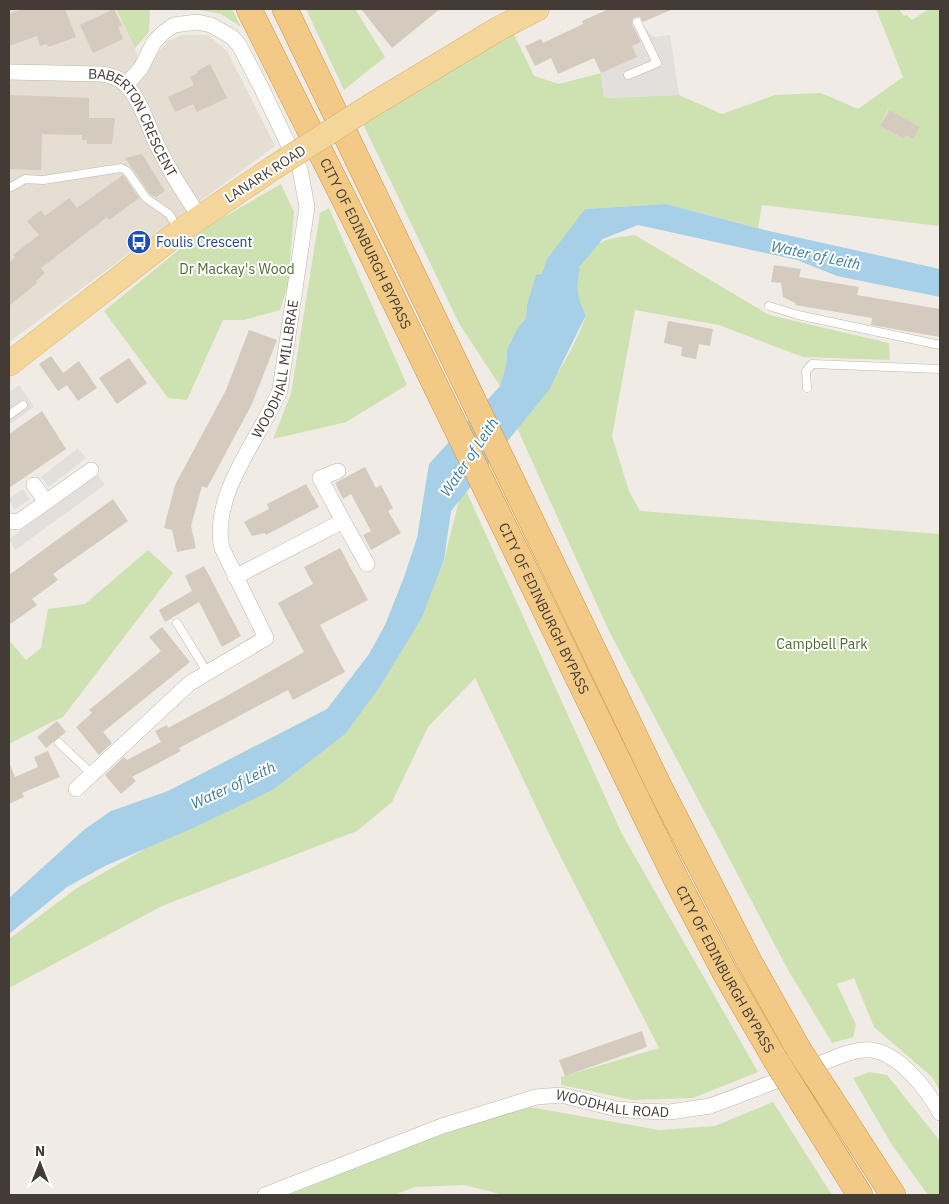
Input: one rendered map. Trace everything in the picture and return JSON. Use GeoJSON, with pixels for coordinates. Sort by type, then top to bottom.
{"type":"FeatureCollection","features":[{"type":"Feature","properties":{"kind":"highway","name":"CITY OF EDINBURGH BYPASS"},"geometry":{"type":"LineString","coordinates":[[249,9],[363,237],[677,881],[725,973],[775,1059],[860,1195]]}},
{"type":"Feature","properties":{"kind":"highway","name":"CITY OF EDINBURGH BYPASS"},"geometry":{"type":"LineString","coordinates":[[285,9],[385,222],[659,786],[749,961],[799,1050],[893,1195]]}},
{"type":"Feature","properties":{"kind":"main road","name":"LANARK ROAD"},"geometry":{"type":"LineString","coordinates":[[9,364],[200,217],[372,105],[498,28],[537,9]]}},
{"type":"Feature","properties":{"kind":"street","name":"WOODHALL MILLBRAE"},"geometry":{"type":"LineString","coordinates":[[76,789],[190,683],[266,638],[235,578],[222,548],[218,533],[220,519],[234,479],[272,410],[280,390],[306,222],[305,187],[300,169],[239,45],[223,30],[197,22],[174,26],[154,42],[141,68],[126,85]]}},
{"type":"Feature","properties":{"kind":"street","name":"BABERTON CRESCENT"},"geometry":{"type":"LineString","coordinates":[[9,72],[111,75],[126,85],[158,147],[200,217]]}},
{"type":"Feature","properties":{"kind":"street"},"geometry":{"type":"LineString","coordinates":[[9,521],[18,522],[91,470]]}},
{"type":"Feature","properties":{"kind":"street"},"geometry":{"type":"LineString","coordinates":[[338,471],[320,478],[367,564]]}},
{"type":"Feature","properties":{"kind":"street"},"geometry":{"type":"LineString","coordinates":[[34,485],[46,502]]}},
{"type":"Feature","properties":{"kind":"street"},"geometry":{"type":"LineString","coordinates":[[235,578],[343,521]]}},
{"type":"Feature","properties":{"kind":"street","name":"WOODHALL ROAD"},"geometry":{"type":"LineString","coordinates":[[265,1195],[442,1126],[522,1099],[561,1095],[617,1109],[660,1112],[687,1110],[710,1106],[840,1056],[864,1050],[877,1052],[895,1061],[913,1074],[940,1113]]}},
{"type":"Feature","properties":{"kind":"lane"},"geometry":{"type":"LineString","coordinates":[[628,74],[657,62],[637,22]]}},
{"type":"Feature","properties":{"kind":"lane"},"geometry":{"type":"LineString","coordinates":[[11,187],[25,179],[43,180],[121,168],[127,171],[146,198],[169,214],[180,232]]}},
{"type":"Feature","properties":{"kind":"lane"},"geometry":{"type":"LineString","coordinates":[[769,306],[798,315],[940,345]]}},
{"type":"Feature","properties":{"kind":"lane"},"geometry":{"type":"LineString","coordinates":[[807,388],[806,372],[812,364],[940,369]]}},
{"type":"Feature","properties":{"kind":"lane"},"geometry":{"type":"LineString","coordinates":[[9,415],[23,405]]}},
{"type":"Feature","properties":{"kind":"lane"},"geometry":{"type":"LineString","coordinates":[[176,623],[207,672]]}},
{"type":"Feature","properties":{"kind":"lane"},"geometry":{"type":"LineString","coordinates":[[59,742],[92,774]]}},
{"type":"Feature","properties":{"kind":"shaded area"},"geometry":{"type":"Polygon","coordinates":[[[9,9],[115,9],[135,48],[144,78],[158,52],[168,41],[182,35],[208,35],[227,51],[275,146],[9,342],[9,9]]]}},
{"type":"Feature","properties":{"kind":"shaded area"},"geometry":{"type":"Polygon","coordinates":[[[646,29],[655,37],[670,35],[679,95],[604,98],[601,73],[637,57],[632,46],[644,41],[640,31],[646,29]]]}},
{"type":"Feature","properties":{"kind":"shaded area"},"geometry":{"type":"Polygon","coordinates":[[[19,385],[34,407],[9,425],[9,393],[19,385]]]}},
{"type":"Feature","properties":{"kind":"shaded area"},"geometry":{"type":"Polygon","coordinates":[[[78,448],[86,458],[49,487],[41,477],[78,448]]]}},
{"type":"Feature","properties":{"kind":"shaded area"},"geometry":{"type":"Polygon","coordinates":[[[98,475],[105,485],[15,550],[9,539],[98,475]]]}},
{"type":"Feature","properties":{"kind":"shaded area"},"geometry":{"type":"Polygon","coordinates":[[[23,489],[30,499],[14,510],[9,498],[23,489]]]}},
{"type":"Feature","properties":{"kind":"green space"},"geometry":{"type":"Polygon","coordinates":[[[116,9],[150,9],[149,32],[135,48],[116,9]]]}},
{"type":"Feature","properties":{"kind":"green space"},"geometry":{"type":"Polygon","coordinates":[[[194,9],[232,9],[241,27],[221,14],[194,9]]]}},
{"type":"Feature","properties":{"kind":"green space"},"geometry":{"type":"Polygon","coordinates":[[[306,9],[355,9],[385,57],[344,90],[306,9]]]}},
{"type":"Feature","properties":{"kind":"green space"},"geometry":{"type":"Polygon","coordinates":[[[876,9],[899,9],[904,16],[907,15],[912,20],[929,9],[940,9],[940,226],[762,205],[758,228],[666,204],[585,209],[527,305],[526,318],[517,329],[507,349],[506,366],[500,386],[460,325],[362,122],[512,30],[534,76],[559,84],[601,73],[604,98],[679,95],[722,114],[775,95],[821,93],[858,109],[903,77],[876,9]],[[888,110],[880,126],[904,139],[906,136],[913,139],[920,127],[888,110]]]}},
{"type":"Feature","properties":{"kind":"green space","name":"Dr Mackay's Wood"},"geometry":{"type":"Polygon","coordinates":[[[281,184],[294,212],[288,285],[280,310],[244,320],[223,320],[187,400],[168,398],[104,311],[208,226],[281,184]]]}},
{"type":"Feature","properties":{"kind":"green space"},"geometry":{"type":"Polygon","coordinates":[[[329,208],[407,385],[346,422],[273,439],[291,394],[320,213],[329,208]]]}},
{"type":"Feature","properties":{"kind":"green space","name":"Campbell Park"},"geometry":{"type":"Polygon","coordinates":[[[635,235],[769,315],[889,343],[890,360],[803,357],[719,325],[635,310],[612,436],[629,491],[640,511],[940,534],[940,1091],[932,1077],[874,1027],[854,978],[837,984],[856,1025],[853,1037],[832,1043],[787,968],[608,629],[517,428],[557,374],[580,331],[586,315],[578,293],[580,269],[578,268],[584,258],[602,242],[635,235]]]}},
{"type":"Feature","properties":{"kind":"green space"},"geometry":{"type":"Polygon","coordinates":[[[463,484],[622,834],[758,1072],[693,1098],[633,1100],[561,1085],[561,1077],[659,1048],[552,840],[475,678],[428,727],[392,802],[357,831],[162,906],[9,988],[9,939],[77,888],[219,806],[396,656],[443,564],[463,484]]]}},
{"type":"Feature","properties":{"kind":"green space"},"geometry":{"type":"Polygon","coordinates":[[[148,550],[173,573],[63,717],[9,744],[9,640],[26,660],[41,648],[48,609],[85,604],[148,550]]]}},
{"type":"Feature","properties":{"kind":"green space"},"geometry":{"type":"Polygon","coordinates":[[[870,1072],[887,1075],[940,1141],[940,1195],[928,1195],[892,1145],[853,1078],[870,1072]]]}},
{"type":"Feature","properties":{"kind":"green space"},"geometry":{"type":"Polygon","coordinates":[[[773,1102],[832,1195],[504,1195],[464,1185],[415,1187],[394,1195],[288,1195],[449,1131],[524,1106],[659,1130],[715,1126],[773,1102]]]}},
{"type":"Feature","properties":{"kind":"water","name":"Water of Leith"},"geometry":{"type":"Polygon","coordinates":[[[666,204],[769,231],[940,269],[940,297],[837,276],[797,260],[638,225],[603,239],[578,268],[580,269],[578,292],[586,315],[549,390],[451,511],[444,560],[421,619],[379,688],[345,734],[274,789],[191,829],[105,866],[67,887],[9,934],[9,898],[85,829],[111,811],[168,791],[327,709],[369,654],[385,625],[417,538],[429,464],[500,386],[506,366],[507,349],[517,329],[526,318],[527,305],[536,275],[542,274],[547,259],[585,209],[666,204]]]}},
{"type":"Feature","properties":{"kind":"building"},"geometry":{"type":"Polygon","coordinates":[[[23,9],[65,9],[76,37],[48,47],[47,44],[40,46],[37,36],[9,46],[9,14],[23,9]]]}},
{"type":"Feature","properties":{"kind":"building"},"geometry":{"type":"Polygon","coordinates":[[[114,9],[122,26],[118,27],[123,39],[93,53],[80,25],[114,9]]]}},
{"type":"Feature","properties":{"kind":"building"},"geometry":{"type":"Polygon","coordinates":[[[361,9],[440,9],[392,48],[361,9]]]}},
{"type":"Feature","properties":{"kind":"building"},"geometry":{"type":"Polygon","coordinates":[[[609,9],[673,9],[643,22],[640,17],[633,18],[632,24],[641,42],[632,46],[637,57],[601,73],[594,58],[558,74],[551,58],[535,66],[525,46],[541,39],[543,43],[583,24],[582,21],[609,9]]]}},
{"type":"Feature","properties":{"kind":"building"},"geometry":{"type":"Polygon","coordinates":[[[210,64],[227,98],[197,112],[193,104],[175,112],[168,97],[194,85],[190,77],[210,64]]]}},
{"type":"Feature","properties":{"kind":"building"},"geometry":{"type":"Polygon","coordinates":[[[10,95],[89,98],[89,118],[115,118],[112,144],[87,144],[87,140],[82,140],[82,135],[42,134],[41,170],[9,169],[10,95]]]}},
{"type":"Feature","properties":{"kind":"building"},"geometry":{"type":"Polygon","coordinates":[[[889,110],[920,127],[913,139],[906,136],[904,139],[880,126],[889,110]]]}},
{"type":"Feature","properties":{"kind":"building"},"geometry":{"type":"Polygon","coordinates":[[[142,154],[165,191],[156,197],[150,194],[125,158],[142,154]]]}},
{"type":"Feature","properties":{"kind":"building"},"geometry":{"type":"Polygon","coordinates":[[[123,175],[139,198],[109,220],[107,217],[41,268],[45,273],[36,281],[37,283],[9,306],[9,263],[15,257],[13,255],[39,235],[27,221],[41,210],[45,216],[69,198],[77,208],[123,175]]]}},
{"type":"Feature","properties":{"kind":"building"},"geometry":{"type":"Polygon","coordinates":[[[774,265],[801,269],[799,277],[859,287],[857,295],[940,309],[940,337],[871,325],[872,318],[795,305],[795,303],[783,297],[781,283],[771,282],[774,265]]]}},
{"type":"Feature","properties":{"kind":"building"},"geometry":{"type":"Polygon","coordinates":[[[668,321],[713,329],[710,346],[699,344],[696,359],[681,356],[682,347],[664,343],[668,321]]]}},
{"type":"Feature","properties":{"kind":"building"},"geometry":{"type":"Polygon","coordinates":[[[249,330],[277,340],[252,404],[207,488],[202,486],[191,526],[196,548],[177,552],[172,530],[164,528],[175,485],[226,390],[249,330]]]}},
{"type":"Feature","properties":{"kind":"building"},"geometry":{"type":"Polygon","coordinates":[[[51,356],[63,373],[79,361],[97,388],[78,401],[67,385],[58,391],[39,364],[51,356]]]}},
{"type":"Feature","properties":{"kind":"building"},"geometry":{"type":"Polygon","coordinates":[[[129,358],[147,383],[117,404],[99,378],[129,358]]]}},
{"type":"Feature","properties":{"kind":"building"},"geometry":{"type":"Polygon","coordinates":[[[42,411],[66,449],[9,488],[9,434],[42,411]]]}},
{"type":"Feature","properties":{"kind":"building"},"geometry":{"type":"Polygon","coordinates":[[[365,467],[376,488],[381,485],[393,508],[388,511],[401,533],[371,550],[363,535],[371,531],[351,494],[343,499],[335,483],[365,467]]]}},
{"type":"Feature","properties":{"kind":"building"},"geometry":{"type":"Polygon","coordinates":[[[306,484],[319,507],[266,535],[265,533],[252,536],[244,522],[269,509],[267,504],[306,484]]]}},
{"type":"Feature","properties":{"kind":"building"},"geometry":{"type":"Polygon","coordinates":[[[113,499],[128,521],[53,574],[58,580],[32,599],[37,605],[9,625],[9,575],[113,499]]]}},
{"type":"Feature","properties":{"kind":"building"},"geometry":{"type":"Polygon","coordinates":[[[340,548],[368,600],[320,625],[345,672],[293,700],[288,690],[179,748],[181,751],[132,777],[136,781],[121,794],[105,775],[124,757],[127,760],[161,742],[155,731],[167,725],[168,728],[304,652],[278,603],[313,584],[304,567],[340,548]]]}},
{"type":"Feature","properties":{"kind":"building"},"geometry":{"type":"Polygon","coordinates":[[[204,566],[241,636],[222,647],[199,602],[165,622],[159,610],[192,591],[185,576],[204,566]]]}},
{"type":"Feature","properties":{"kind":"building"},"geometry":{"type":"Polygon","coordinates":[[[162,627],[190,662],[103,732],[112,743],[99,755],[76,727],[92,713],[89,710],[161,651],[149,637],[162,627]]]}},
{"type":"Feature","properties":{"kind":"building"},"geometry":{"type":"Polygon","coordinates":[[[57,721],[66,732],[46,748],[37,737],[57,721]]]}},
{"type":"Feature","properties":{"kind":"building"},"geometry":{"type":"Polygon","coordinates":[[[48,751],[60,777],[22,793],[24,797],[9,804],[9,762],[15,777],[38,767],[34,757],[48,751]]]}},
{"type":"Feature","properties":{"kind":"building"},"geometry":{"type":"Polygon","coordinates":[[[642,1031],[647,1047],[565,1076],[559,1060],[642,1031]]]}},
{"type":"Feature","properties":{"kind":"place","name":"Foulis Crescent"},"geometry":{"type":"Point","coordinates":[139,242]}}]}
